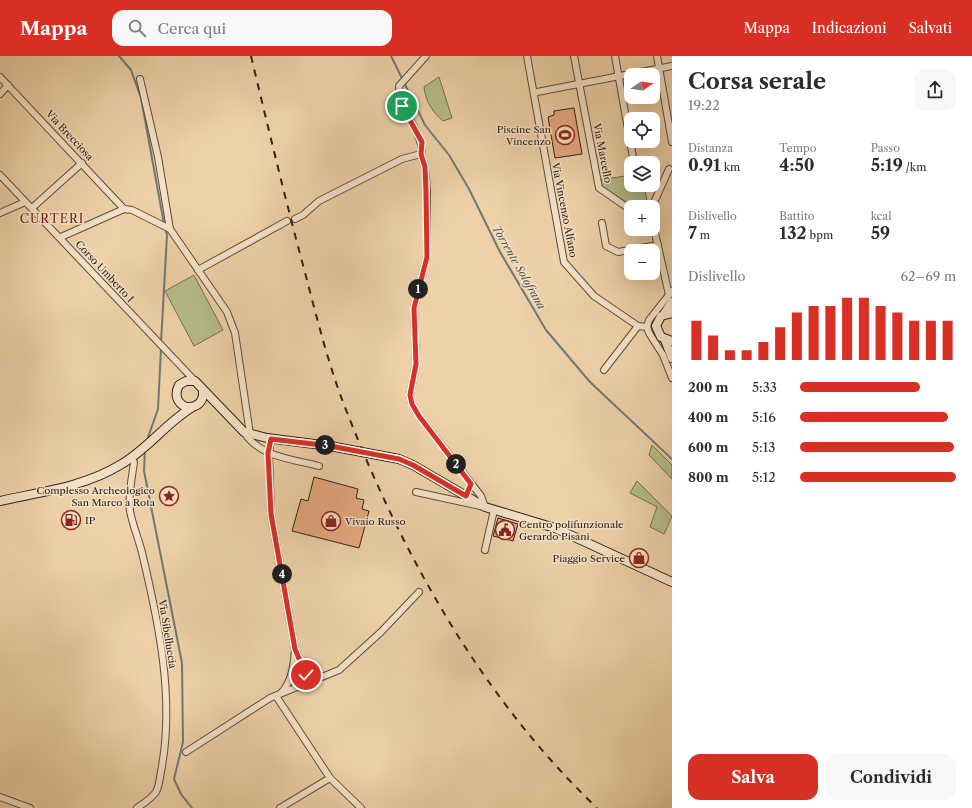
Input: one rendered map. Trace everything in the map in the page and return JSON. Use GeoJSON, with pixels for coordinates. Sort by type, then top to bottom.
{"type":"FeatureCollection","features":[{"type":"Feature","properties":{"kind":"main road"},"geometry":{"type":"LineString","coordinates":[[671,296],[665,312],[658,319],[656,326],[658,334],[667,340],[672,358]]}},
{"type":"Feature","properties":{"kind":"main road"},"geometry":{"type":"LineString","coordinates":[[174,418],[179,402],[176,393],[182,383],[195,381],[216,405],[247,433],[271,439],[330,446],[399,459],[413,465],[485,507],[555,528],[672,582]]}},
{"type":"Feature","properties":{"kind":"main road"},"geometry":{"type":"LineString","coordinates":[[199,404],[202,400],[203,391]]}},
{"type":"Feature","properties":{"kind":"main road"},"geometry":{"type":"LineString","coordinates":[[179,402],[186,407],[191,408]]}},
{"type":"Feature","properties":{"kind":"main road"},"geometry":{"type":"LineString","coordinates":[[0,501],[92,479],[120,465],[132,457],[148,445],[174,418],[199,404],[216,405]]}},
{"type":"Feature","properties":{"kind":"street"},"geometry":{"type":"LineString","coordinates":[[426,56],[409,76],[398,86],[402,106],[422,142],[421,154],[425,167],[426,191],[427,257],[414,308],[416,364],[410,395],[412,404],[419,416],[481,496],[485,507]]}},
{"type":"Feature","properties":{"kind":"street","name":"Via Vincenzo Alfano"},"geometry":{"type":"LineString","coordinates":[[527,56],[564,262],[594,296],[638,326],[667,340]]}},
{"type":"Feature","properties":{"kind":"street","name":"Via Marcello"},"geometry":{"type":"LineString","coordinates":[[574,56],[599,188],[624,205]]}},
{"type":"Feature","properties":{"kind":"street"},"geometry":{"type":"LineString","coordinates":[[615,56],[633,156]]}},
{"type":"Feature","properties":{"kind":"street"},"geometry":{"type":"LineString","coordinates":[[657,56],[659,68]]}},
{"type":"Feature","properties":{"kind":"street"},"geometry":{"type":"LineString","coordinates":[[660,69],[672,66]]}},
{"type":"Feature","properties":{"kind":"street"},"geometry":{"type":"LineString","coordinates":[[537,92],[624,75]]}},
{"type":"Feature","properties":{"kind":"street"},"geometry":{"type":"LineString","coordinates":[[660,75],[672,142]]}},
{"type":"Feature","properties":{"kind":"street","name":"Via Brecciosa"},"geometry":{"type":"LineString","coordinates":[[0,77],[124,209]]}},
{"type":"Feature","properties":{"kind":"street"},"geometry":{"type":"LineString","coordinates":[[140,79],[158,157],[168,228]]}},
{"type":"Feature","properties":{"kind":"street"},"geometry":{"type":"LineString","coordinates":[[0,94],[8,85]]}},
{"type":"Feature","properties":{"kind":"street"},"geometry":{"type":"LineString","coordinates":[[295,219],[303,215],[319,201],[402,159],[421,154]]}},
{"type":"Feature","properties":{"kind":"street"},"geometry":{"type":"LineString","coordinates":[[32,208],[82,163]]}},
{"type":"Feature","properties":{"kind":"street"},"geometry":{"type":"LineString","coordinates":[[655,200],[669,169]]}},
{"type":"Feature","properties":{"kind":"street","name":"Corso Umberto I"},"geometry":{"type":"LineString","coordinates":[[0,175],[61,237],[195,381]]}},
{"type":"Feature","properties":{"kind":"street"},"geometry":{"type":"LineString","coordinates":[[0,213],[25,202]]}},
{"type":"Feature","properties":{"kind":"street"},"geometry":{"type":"LineString","coordinates":[[61,237],[124,209],[132,210],[155,220],[168,228],[227,312],[235,333],[247,433],[250,442],[268,453],[319,466]]}},
{"type":"Feature","properties":{"kind":"street"},"geometry":{"type":"LineString","coordinates":[[198,270],[287,221]]}},
{"type":"Feature","properties":{"kind":"street"},"geometry":{"type":"LineString","coordinates":[[602,223],[606,246],[618,252],[624,251]]}},
{"type":"Feature","properties":{"kind":"street"},"geometry":{"type":"LineString","coordinates":[[660,253],[671,296]]}},
{"type":"Feature","properties":{"kind":"street"},"geometry":{"type":"LineString","coordinates":[[665,312],[649,320],[648,330],[663,354],[672,378]]}},
{"type":"Feature","properties":{"kind":"street"},"geometry":{"type":"LineString","coordinates":[[604,370],[638,326]]}},
{"type":"Feature","properties":{"kind":"street"},"geometry":{"type":"LineString","coordinates":[[182,383],[183,369]]}},
{"type":"Feature","properties":{"kind":"street"},"geometry":{"type":"LineString","coordinates":[[271,439],[268,453],[271,514],[295,649],[301,667],[311,682]]}},
{"type":"Feature","properties":{"kind":"street","name":"Via Sibelluccia"},"geometry":{"type":"LineString","coordinates":[[132,457],[134,462],[129,497],[130,511],[143,556],[156,614],[163,665],[166,717],[165,750],[156,791],[152,797],[137,808]]}},
{"type":"Feature","properties":{"kind":"street"},"geometry":{"type":"LineString","coordinates":[[466,496],[471,484]]}},
{"type":"Feature","properties":{"kind":"street"},"geometry":{"type":"LineString","coordinates":[[416,492],[485,507]]}},
{"type":"Feature","properties":{"kind":"street"},"geometry":{"type":"LineString","coordinates":[[485,550],[494,510]]}},
{"type":"Feature","properties":{"kind":"street"},"geometry":{"type":"LineString","coordinates":[[186,752],[278,695],[330,675],[350,662],[419,592]]}},
{"type":"Feature","properties":{"kind":"street"},"geometry":{"type":"LineString","coordinates":[[278,695],[286,687],[294,663],[295,649]]}},
{"type":"Feature","properties":{"kind":"street"},"geometry":{"type":"LineString","coordinates":[[278,695],[330,778],[361,808]]}},
{"type":"Feature","properties":{"kind":"street"},"geometry":{"type":"LineString","coordinates":[[280,808],[330,778]]}},
{"type":"Feature","properties":{"kind":"street"},"geometry":{"type":"LineString","coordinates":[[0,797],[30,808]]}},
{"type":"Feature","properties":{"kind":"green space"},"geometry":{"type":"Polygon","coordinates":[[[439,77],[452,118],[443,121],[430,106],[424,87],[439,77]]]}},
{"type":"Feature","properties":{"kind":"green space"},"geometry":{"type":"Polygon","coordinates":[[[624,176],[624,192],[645,192],[647,200],[624,201],[602,187],[600,180],[624,176]]]}},
{"type":"Feature","properties":{"kind":"green space"},"geometry":{"type":"Polygon","coordinates":[[[194,275],[223,330],[194,346],[165,291],[194,275]]]}},
{"type":"Feature","properties":{"kind":"green space"},"geometry":{"type":"Polygon","coordinates":[[[652,445],[672,465],[672,479],[649,455],[652,445]]]}},
{"type":"Feature","properties":{"kind":"green space"},"geometry":{"type":"Polygon","coordinates":[[[637,481],[672,516],[664,534],[650,527],[657,507],[630,493],[637,481]]]}},
{"type":"Feature","properties":{"kind":"building","name":"Piscine San Vincenzo"},"geometry":{"type":"Polygon","coordinates":[[[574,108],[582,154],[555,158],[548,117],[554,115],[554,111],[574,108]]]}},
{"type":"Feature","properties":{"kind":"building","name":"Vivaio Russo"},"geometry":{"type":"Polygon","coordinates":[[[314,477],[358,489],[356,498],[364,500],[362,509],[369,511],[359,548],[292,531],[301,499],[308,501],[314,477]]]}},
{"type":"Feature","properties":{"kind":"building","name":"Centro polifunzionale Gerardo Pisani"},"geometry":{"type":"Polygon","coordinates":[[[498,518],[518,524],[513,541],[493,536],[498,518]]]}},
{"type":"Feature","properties":{"kind":"waterway"},"geometry":{"type":"LineString","coordinates":[[119,56],[131,70],[141,98],[164,224]]}},
{"type":"Feature","properties":{"kind":"waterway","name":"Torrente Solofrana"},"geometry":{"type":"LineString","coordinates":[[391,56],[425,125],[449,155],[469,189],[500,252],[546,330],[590,382],[672,459]]}},
{"type":"Feature","properties":{"kind":"waterway"},"geometry":{"type":"LineString","coordinates":[[161,343],[167,235],[165,228]]}},
{"type":"Feature","properties":{"kind":"waterway"},"geometry":{"type":"LineString","coordinates":[[146,443],[158,409],[161,348]]}},
{"type":"Feature","properties":{"kind":"waterway"},"geometry":{"type":"LineString","coordinates":[[145,449],[144,471],[182,663],[183,742],[174,779],[181,794],[192,808]]}},
{"type":"Feature","properties":{"kind":"railway"},"geometry":{"type":"LineString","coordinates":[[251,56],[290,216],[324,343],[341,397],[370,469],[422,575],[484,674],[518,721],[556,766],[597,808]]}},
{"type":"Feature","properties":{"kind":"place","name":"Piscine San Vincenzo"},"geometry":{"type":"Point","coordinates":[565,135]}},
{"type":"Feature","properties":{"kind":"place","name":"Complesso Archeologico San Marco a Rota"},"geometry":{"type":"Point","coordinates":[169,496]}},
{"type":"Feature","properties":{"kind":"place","name":"IP"},"geometry":{"type":"Point","coordinates":[71,520]}},
{"type":"Feature","properties":{"kind":"place","name":"Vivaio Russo"},"geometry":{"type":"Point","coordinates":[331,521]}},
{"type":"Feature","properties":{"kind":"place","name":"Centro polifunzionale Gerardo Pisani"},"geometry":{"type":"Point","coordinates":[505,530]}},
{"type":"Feature","properties":{"kind":"place","name":"Piaggio Service"},"geometry":{"type":"Point","coordinates":[639,558]}},
{"type":"Feature","properties":{"kind":"district","name":"CURTERI"},"geometry":{"type":"Point","coordinates":[52,219]}},
{"type":"Feature","properties":{"kind":"route"},"geometry":{"type":"LineString","coordinates":[[306,675],[301,667],[295,649],[271,514],[268,453],[271,439],[330,446],[399,459],[413,465],[443,484],[466,496],[471,484],[419,416],[412,404],[410,395],[416,364],[414,308],[427,257],[427,227],[425,167],[421,154],[423,149],[422,142],[402,106]]}}]}
